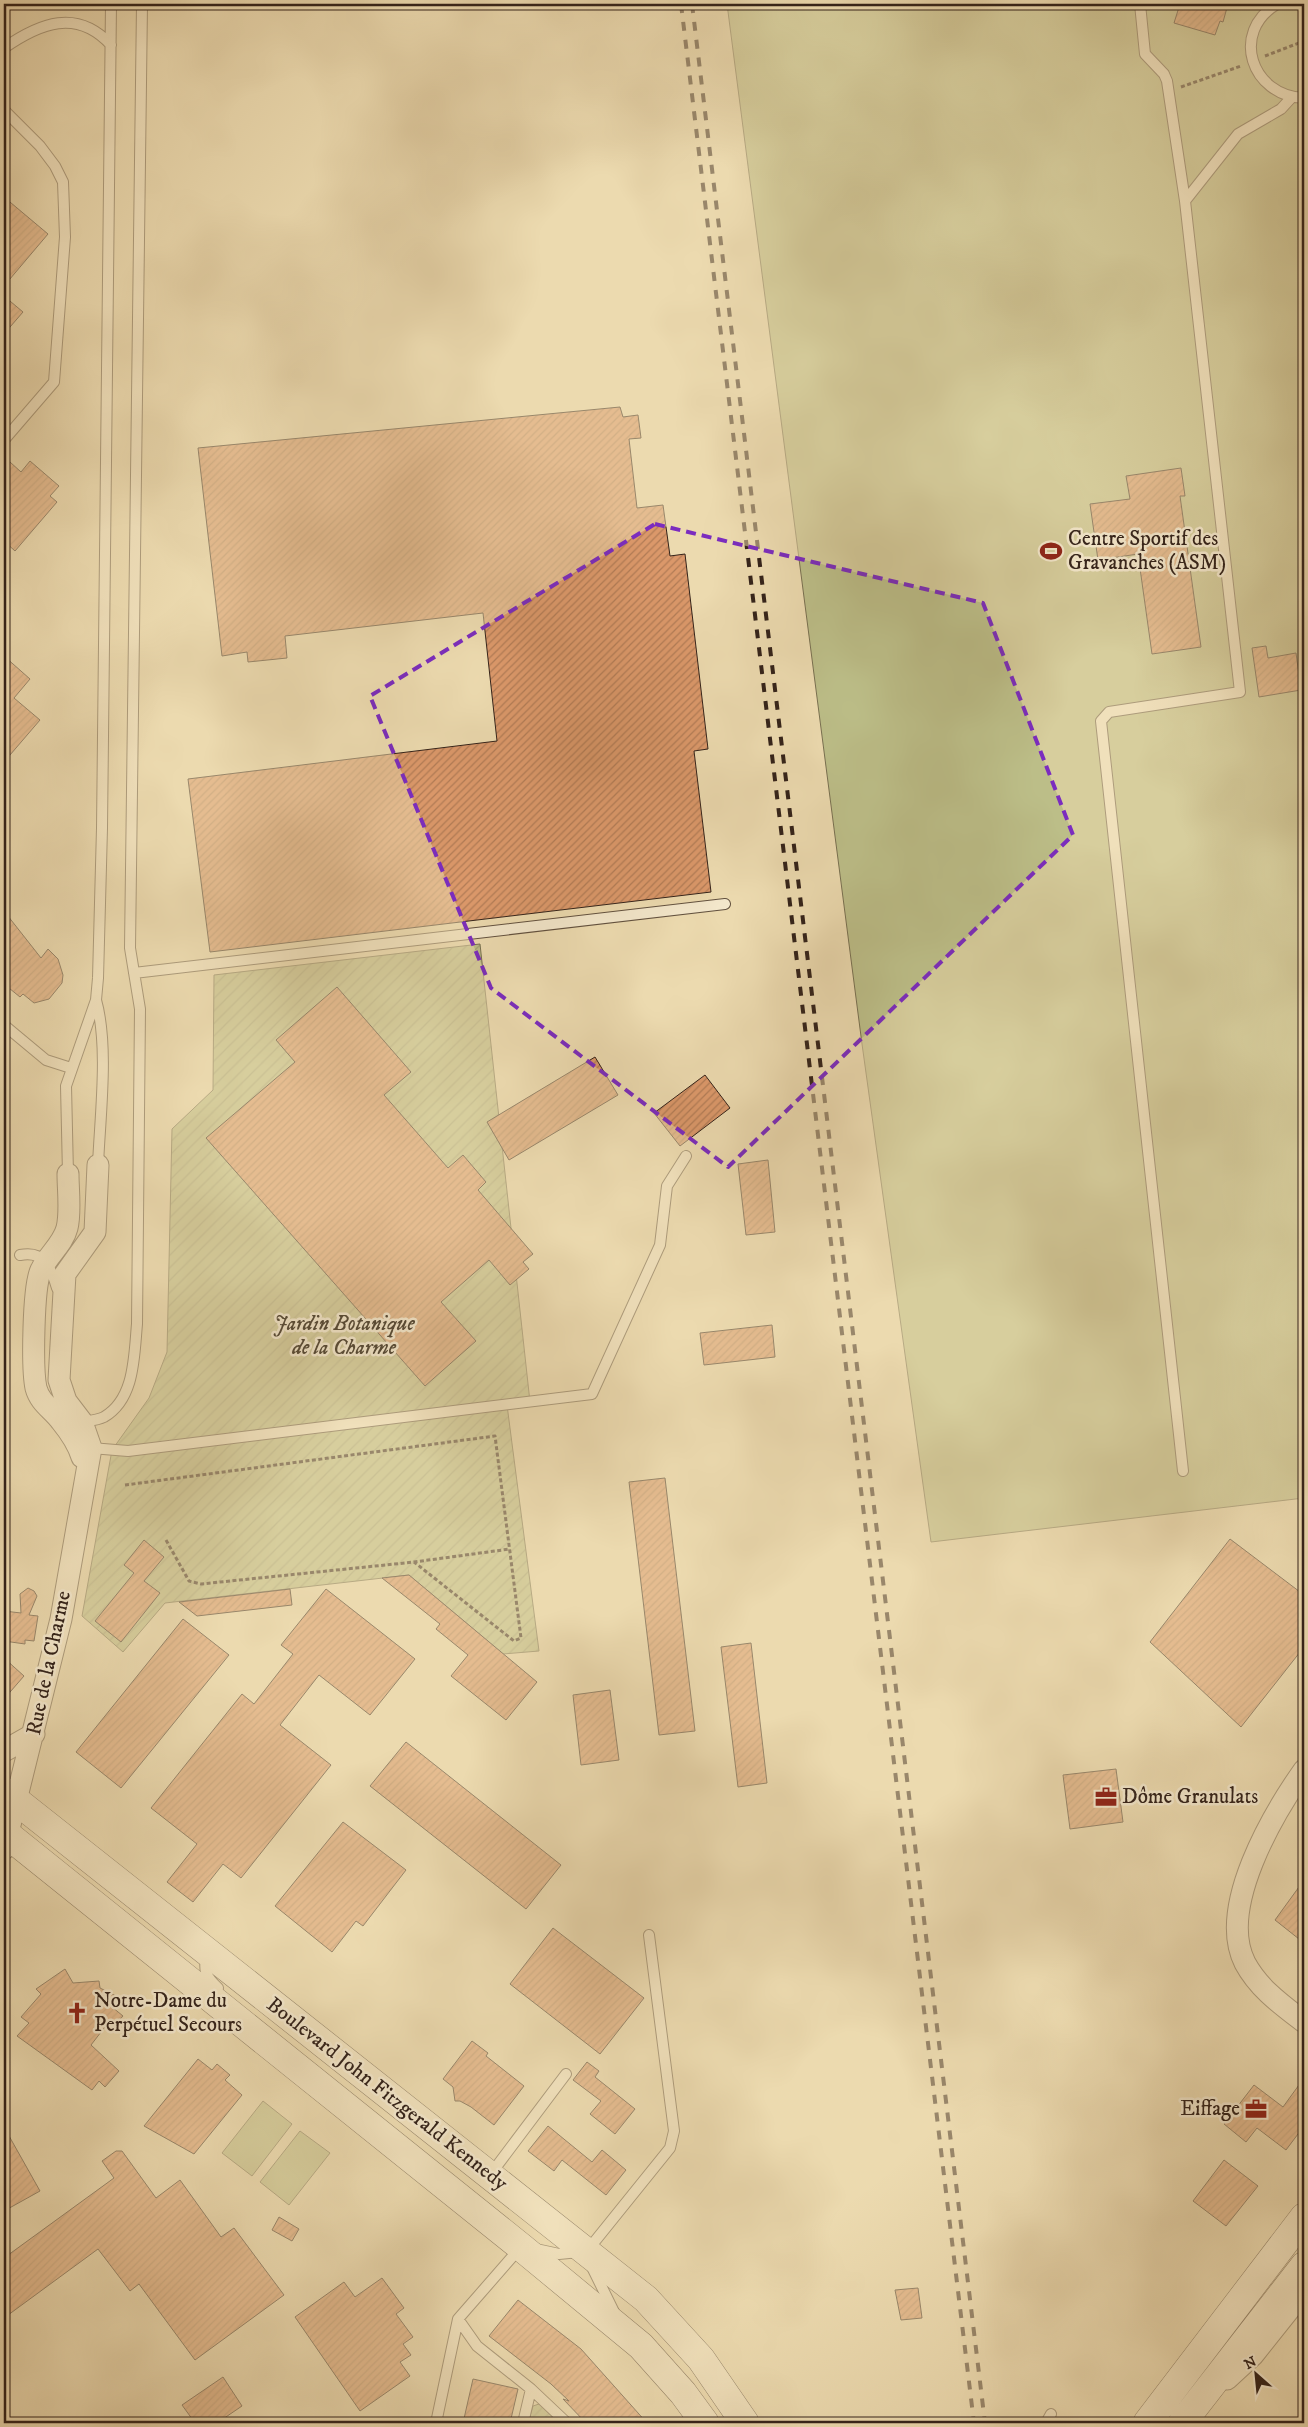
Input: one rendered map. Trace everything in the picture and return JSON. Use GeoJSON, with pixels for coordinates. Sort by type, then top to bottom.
{"type":"FeatureCollection","features":[{"type":"Feature","properties":{"kind":"main road","name":"Boulevard John Fitzgerald Kennedy"},"geometry":{"type":"LineString","coordinates":[[10,1796],[646,2299],[701,2359],[745,2423]]}},
{"type":"Feature","properties":{"kind":"main road","name":"Boulevard John Fitzgerald Kennedy"},"geometry":{"type":"LineString","coordinates":[[5,1839],[249,2021],[326,2092],[622,2330],[641,2346],[705,2423]]}},
{"type":"Feature","properties":{"kind":"main road"},"geometry":{"type":"LineString","coordinates":[[1147,2423],[1304,2217]]}},
{"type":"Feature","properties":{"kind":"main road"},"geometry":{"type":"LineString","coordinates":[[1182,2423],[1304,2266]]}},
{"type":"Feature","properties":{"kind":"street","name":"Rue de la Charme"},"geometry":{"type":"LineString","coordinates":[[5,1839],[10,1796],[34,1734],[60,1619],[91,1448],[82,1422],[66,1401],[60,1380],[64,1274],[95,1232],[98,1165]]}},
{"type":"Feature","properties":{"kind":"street","name":"Rue de la Charme"},"geometry":{"type":"LineString","coordinates":[[68,1174],[68,1226],[64,1237],[46,1262],[36,1281],[34,1369],[36,1388],[42,1403],[60,1419],[71,1434],[81,1455],[86,1476]]}},
{"type":"Feature","properties":{"kind":"street"},"geometry":{"type":"LineString","coordinates":[[4,1751],[34,1734]]}},
{"type":"Feature","properties":{"kind":"street"},"geometry":{"type":"LineString","coordinates":[[1304,1770],[1265,1833],[1248,1874],[1240,1902],[1238,1926],[1240,1946],[1245,1962],[1258,1982],[1274,1999],[1304,2022]]}},
{"type":"Feature","properties":{"kind":"street"},"geometry":{"type":"LineString","coordinates":[[1204,2395],[1236,2372],[1253,2355],[1304,2291]]}},
{"type":"Feature","properties":{"kind":"lane"},"geometry":{"type":"LineString","coordinates":[[98,1165],[102,1048],[101,1019],[96,1000],[102,828],[111,4]]}},
{"type":"Feature","properties":{"kind":"lane"},"geometry":{"type":"LineString","coordinates":[[82,1422],[104,1418],[125,1396],[133,1367],[137,1324],[140,1008],[130,948],[142,4]]}},
{"type":"Feature","properties":{"kind":"lane"},"geometry":{"type":"LineString","coordinates":[[1140,4],[1145,54],[1164,74],[1185,201],[1240,692],[1109,712],[1101,721],[1182,1471]]}},
{"type":"Feature","properties":{"kind":"lane"},"geometry":{"type":"LineString","coordinates":[[1276,4],[1260,20],[1254,32],[1251,45],[1253,61],[1258,75],[1275,91],[1292,97],[1304,98]]}},
{"type":"Feature","properties":{"kind":"lane"},"geometry":{"type":"LineString","coordinates":[[4,48],[25,33],[48,23],[73,23],[89,27],[102,36],[111,46]]}},
{"type":"Feature","properties":{"kind":"lane"},"geometry":{"type":"LineString","coordinates":[[1185,201],[1238,134],[1280,109],[1292,97]]}},
{"type":"Feature","properties":{"kind":"lane"},"geometry":{"type":"LineString","coordinates":[[4,110],[40,146],[55,166],[63,182],[65,237],[54,382],[4,440]]}},
{"type":"Feature","properties":{"kind":"lane"},"geometry":{"type":"LineString","coordinates":[[134,973],[725,904]]}},
{"type":"Feature","properties":{"kind":"lane"},"geometry":{"type":"LineString","coordinates":[[68,1174],[66,1086],[96,1000]]}},
{"type":"Feature","properties":{"kind":"lane"},"geometry":{"type":"LineString","coordinates":[[4,1025],[46,1060],[71,1068]]}},
{"type":"Feature","properties":{"kind":"lane"},"geometry":{"type":"LineString","coordinates":[[91,1448],[128,1451],[592,1394],[660,1245],[667,1186],[686,1156]]}},
{"type":"Feature","properties":{"kind":"lane"},"geometry":{"type":"LineString","coordinates":[[20,1255],[32,1252],[41,1256],[53,1273],[63,1306]]}},
{"type":"Feature","properties":{"kind":"lane"},"geometry":{"type":"LineString","coordinates":[[436,2423],[458,2320],[521,2247],[559,2254],[587,2251],[670,2148],[674,2131],[649,1936]]}},
{"type":"Feature","properties":{"kind":"lane"},"geometry":{"type":"LineString","coordinates":[[207,1952],[204,1967],[210,1981],[224,1994]]}},
{"type":"Feature","properties":{"kind":"lane"},"geometry":{"type":"LineString","coordinates":[[490,2175],[566,2074]]}},
{"type":"Feature","properties":{"kind":"lane"},"geometry":{"type":"LineString","coordinates":[[587,2251],[592,2272],[622,2330]]}},
{"type":"Feature","properties":{"kind":"lane"},"geometry":{"type":"LineString","coordinates":[[458,2320],[477,2346],[531,2389],[567,2423]]}},
{"type":"Feature","properties":{"kind":"lane"},"geometry":{"type":"LineString","coordinates":[[523,2423],[531,2389]]}},
{"type":"Feature","properties":{"kind":"lane"},"geometry":{"type":"LineString","coordinates":[[1046,2423],[1051,2414]]}},
{"type":"Feature","properties":{"kind":"path"},"geometry":{"type":"LineString","coordinates":[[1297,4],[1304,24]]}},
{"type":"Feature","properties":{"kind":"path"},"geometry":{"type":"LineString","coordinates":[[1168,92],[1304,41]]}},
{"type":"Feature","properties":{"kind":"path"},"geometry":{"type":"LineString","coordinates":[[125,1485],[495,1436],[521,1638],[514,1641],[414,1562]]}},
{"type":"Feature","properties":{"kind":"path"},"geometry":{"type":"LineString","coordinates":[[166,1540],[189,1581],[201,1584],[414,1562],[510,1549]]}},
{"type":"Feature","properties":{"kind":"highlighted area"},"geometry":{"type":"Polygon","coordinates":[[[655,524],[983,603],[1073,835],[728,1167],[491,988],[370,696],[655,524]]]}},
{"type":"Feature","properties":{"kind":"green space","name":"Centre Sportif des Gravanches (ASM)"},"geometry":{"type":"Polygon","coordinates":[[[727,4],[1304,4],[1304,1498],[931,1542],[862,1044],[727,4]]]}},
{"type":"Feature","properties":{"kind":"green space","name":"Jardin Botanique de la Charme"},"geometry":{"type":"Polygon","coordinates":[[[480,944],[530,1402],[507,1405],[539,1651],[503,1654],[409,1575],[165,1603],[123,1652],[82,1616],[112,1450],[149,1398],[167,1352],[172,1129],[213,1090],[214,975],[480,944]]]}},
{"type":"Feature","properties":{"kind":"green space"},"geometry":{"type":"Polygon","coordinates":[[[263,2101],[292,2124],[252,2176],[222,2153],[263,2101]]]}},
{"type":"Feature","properties":{"kind":"green space"},"geometry":{"type":"Polygon","coordinates":[[[300,2131],[330,2153],[289,2205],[260,2182],[300,2131]]]}},
{"type":"Feature","properties":{"kind":"green space"},"geometry":{"type":"Polygon","coordinates":[[[539,2404],[561,2423],[528,2423],[533,2406],[539,2404]]]}},
{"type":"Feature","properties":{"kind":"building"},"geometry":{"type":"Polygon","coordinates":[[[1180,4],[1228,4],[1223,22],[1220,21],[1215,35],[1174,23],[1180,4]]]}},
{"type":"Feature","properties":{"kind":"building"},"geometry":{"type":"Polygon","coordinates":[[[4,197],[48,234],[4,286],[4,197]]]}},
{"type":"Feature","properties":{"kind":"building"},"geometry":{"type":"Polygon","coordinates":[[[4,296],[23,312],[4,334],[4,296]]]}},
{"type":"Feature","properties":{"kind":"building"},"geometry":{"type":"Polygon","coordinates":[[[620,407],[623,417],[638,415],[641,438],[629,439],[637,508],[663,505],[670,556],[685,554],[708,749],[694,751],[711,892],[210,952],[188,779],[497,741],[483,613],[285,636],[287,658],[248,662],[247,652],[222,656],[198,448],[620,407]]]}},
{"type":"Feature","properties":{"kind":"building"},"geometry":{"type":"Polygon","coordinates":[[[30,461],[59,486],[50,496],[57,502],[15,551],[4,541],[4,470],[10,462],[21,472],[30,461]]]}},
{"type":"Feature","properties":{"kind":"building"},"geometry":{"type":"Polygon","coordinates":[[[1181,468],[1185,496],[1180,496],[1201,647],[1152,654],[1138,554],[1098,560],[1090,504],[1130,499],[1126,476],[1181,468]]]}},
{"type":"Feature","properties":{"kind":"building"},"geometry":{"type":"Polygon","coordinates":[[[1266,646],[1268,658],[1296,653],[1301,690],[1259,697],[1252,648],[1266,646]]]}},
{"type":"Feature","properties":{"kind":"building"},"geometry":{"type":"Polygon","coordinates":[[[4,656],[30,679],[14,698],[40,720],[4,762],[4,656]]]}},
{"type":"Feature","properties":{"kind":"building"},"geometry":{"type":"Polygon","coordinates":[[[4,911],[41,958],[48,949],[58,959],[63,975],[62,983],[49,999],[34,1003],[23,994],[20,997],[4,984],[4,911]]]}},
{"type":"Feature","properties":{"kind":"building"},"geometry":{"type":"Polygon","coordinates":[[[337,987],[411,1072],[384,1095],[448,1168],[463,1155],[486,1182],[478,1190],[533,1254],[523,1262],[529,1269],[510,1285],[489,1260],[441,1302],[476,1341],[425,1386],[206,1138],[295,1062],[276,1040],[337,987]]]}},
{"type":"Feature","properties":{"kind":"building"},"geometry":{"type":"Polygon","coordinates":[[[595,1057],[618,1095],[509,1160],[487,1122],[595,1057]]]}},
{"type":"Feature","properties":{"kind":"building"},"geometry":{"type":"Polygon","coordinates":[[[705,1075],[730,1108],[680,1146],[654,1113],[705,1075]]]}},
{"type":"Feature","properties":{"kind":"building"},"geometry":{"type":"Polygon","coordinates":[[[768,1160],[775,1232],[746,1235],[738,1164],[768,1160]]]}},
{"type":"Feature","properties":{"kind":"building"},"geometry":{"type":"Polygon","coordinates":[[[772,1325],[775,1357],[704,1365],[700,1333],[772,1325]]]}},
{"type":"Feature","properties":{"kind":"building"},"geometry":{"type":"Polygon","coordinates":[[[665,1478],[695,1731],[659,1735],[629,1482],[665,1478]]]}},
{"type":"Feature","properties":{"kind":"building"},"geometry":{"type":"Polygon","coordinates":[[[1230,1539],[1304,1595],[1304,1647],[1241,1727],[1150,1642],[1230,1539]]]}},
{"type":"Feature","properties":{"kind":"building"},"geometry":{"type":"Polygon","coordinates":[[[144,1540],[164,1557],[144,1581],[160,1593],[121,1642],[95,1621],[134,1573],[124,1565],[144,1540]]]}},
{"type":"Feature","properties":{"kind":"building"},"geometry":{"type":"Polygon","coordinates":[[[409,1575],[537,1682],[506,1720],[451,1676],[468,1655],[436,1629],[440,1624],[382,1578],[409,1575]]]}},
{"type":"Feature","properties":{"kind":"building"},"geometry":{"type":"Polygon","coordinates":[[[28,1588],[34,1591],[37,1596],[29,1615],[38,1616],[34,1641],[25,1640],[25,1644],[4,1641],[4,1611],[21,1613],[20,1594],[28,1588]]]}},
{"type":"Feature","properties":{"kind":"building"},"geometry":{"type":"Polygon","coordinates":[[[290,1589],[292,1605],[197,1616],[179,1602],[290,1589]]]}},
{"type":"Feature","properties":{"kind":"building"},"geometry":{"type":"Polygon","coordinates":[[[326,1589],[415,1659],[370,1715],[319,1675],[280,1725],[331,1765],[241,1878],[223,1864],[193,1902],[167,1882],[197,1844],[151,1808],[242,1694],[254,1704],[293,1654],[281,1645],[326,1589]]]}},
{"type":"Feature","properties":{"kind":"building"},"geometry":{"type":"Polygon","coordinates":[[[183,1619],[229,1655],[121,1788],[76,1752],[183,1619]]]}},
{"type":"Feature","properties":{"kind":"building"},"geometry":{"type":"Polygon","coordinates":[[[751,1643],[767,1783],[738,1787],[721,1647],[751,1643]]]}},
{"type":"Feature","properties":{"kind":"building"},"geometry":{"type":"Polygon","coordinates":[[[4,1658],[24,1676],[4,1699],[4,1658]]]}},
{"type":"Feature","properties":{"kind":"building"},"geometry":{"type":"Polygon","coordinates":[[[610,1690],[619,1760],[581,1765],[573,1695],[610,1690]]]}},
{"type":"Feature","properties":{"kind":"building"},"geometry":{"type":"Polygon","coordinates":[[[406,1742],[561,1865],[526,1909],[370,1786],[406,1742]]]}},
{"type":"Feature","properties":{"kind":"building"},"geometry":{"type":"Polygon","coordinates":[[[1116,1769],[1123,1822],[1070,1829],[1063,1775],[1116,1769]]]}},
{"type":"Feature","properties":{"kind":"building"},"geometry":{"type":"Polygon","coordinates":[[[343,1822],[406,1870],[363,1926],[356,1921],[332,1952],[275,1906],[343,1822]]]}},
{"type":"Feature","properties":{"kind":"building"},"geometry":{"type":"Polygon","coordinates":[[[1304,1880],[1304,1943],[1275,1920],[1304,1880]]]}},
{"type":"Feature","properties":{"kind":"building"},"geometry":{"type":"Polygon","coordinates":[[[553,1928],[644,1998],[600,2054],[510,1984],[553,1928]]]}},
{"type":"Feature","properties":{"kind":"building"},"geometry":{"type":"Polygon","coordinates":[[[65,1969],[73,1983],[99,1981],[100,1988],[120,1998],[112,2007],[123,2016],[113,2027],[108,2023],[91,2045],[119,2071],[105,2087],[99,2081],[92,2090],[17,2036],[29,2023],[21,2017],[41,1994],[36,1989],[65,1969]]]}},
{"type":"Feature","properties":{"kind":"building"},"geometry":{"type":"Polygon","coordinates":[[[472,2041],[488,2053],[486,2056],[524,2086],[494,2125],[471,2107],[460,2101],[455,2101],[453,2087],[443,2079],[472,2041]]]}},
{"type":"Feature","properties":{"kind":"building"},"geometry":{"type":"Polygon","coordinates":[[[198,2059],[212,2070],[217,2064],[230,2075],[225,2080],[242,2095],[194,2154],[144,2126],[198,2059]]]}},
{"type":"Feature","properties":{"kind":"building"},"geometry":{"type":"Polygon","coordinates":[[[587,2062],[599,2071],[595,2077],[635,2109],[615,2134],[590,2114],[601,2101],[573,2080],[587,2062]]]}},
{"type":"Feature","properties":{"kind":"building"},"geometry":{"type":"Polygon","coordinates":[[[1304,2078],[1304,2126],[1286,2150],[1257,2128],[1246,2142],[1224,2124],[1254,2085],[1283,2107],[1304,2078]]]}},
{"type":"Feature","properties":{"kind":"building"},"geometry":{"type":"Polygon","coordinates":[[[548,2126],[592,2162],[602,2150],[626,2170],[606,2195],[562,2160],[554,2171],[528,2151],[548,2126]]]}},
{"type":"Feature","properties":{"kind":"building"},"geometry":{"type":"Polygon","coordinates":[[[4,2127],[40,2191],[4,2211],[4,2127]]]}},
{"type":"Feature","properties":{"kind":"building"},"geometry":{"type":"Polygon","coordinates":[[[116,2151],[122,2151],[156,2198],[180,2180],[221,2237],[234,2228],[284,2295],[195,2360],[139,2284],[130,2291],[98,2249],[4,2318],[4,2258],[114,2178],[102,2161],[116,2151]]]}},
{"type":"Feature","properties":{"kind":"building"},"geometry":{"type":"Polygon","coordinates":[[[1224,2160],[1258,2186],[1226,2226],[1193,2201],[1224,2160]]]}},
{"type":"Feature","properties":{"kind":"building"},"geometry":{"type":"Polygon","coordinates":[[[279,2217],[299,2229],[292,2241],[272,2230],[279,2217]]]}},
{"type":"Feature","properties":{"kind":"building"},"geometry":{"type":"Polygon","coordinates":[[[382,2278],[404,2308],[396,2314],[413,2337],[403,2344],[411,2355],[400,2362],[410,2376],[360,2411],[295,2317],[344,2282],[355,2297],[382,2278]]]}},
{"type":"Feature","properties":{"kind":"building"},"geometry":{"type":"Polygon","coordinates":[[[918,2288],[922,2318],[901,2320],[895,2290],[918,2288]]]}},
{"type":"Feature","properties":{"kind":"building"},"geometry":{"type":"Polygon","coordinates":[[[518,2300],[581,2349],[647,2423],[586,2423],[563,2399],[569,2401],[551,2384],[489,2336],[518,2300]]]}},
{"type":"Feature","properties":{"kind":"building"},"geometry":{"type":"Polygon","coordinates":[[[223,2377],[242,2406],[217,2423],[195,2423],[182,2405],[223,2377]]]}},
{"type":"Feature","properties":{"kind":"building"},"geometry":{"type":"Polygon","coordinates":[[[473,2379],[518,2389],[510,2423],[463,2423],[473,2379]]]}},
{"type":"Feature","properties":{"kind":"railway"},"geometry":{"type":"LineString","coordinates":[[681,4],[974,2423]]}},
{"type":"Feature","properties":{"kind":"railway"},"geometry":{"type":"LineString","coordinates":[[692,4],[985,2423]]}},
{"type":"Feature","properties":{"kind":"place","name":"Centre Sportif des Gravanches (ASM)"},"geometry":{"type":"Point","coordinates":[1051,551]}},
{"type":"Feature","properties":{"kind":"place","name":"Dôme Granulats"},"geometry":{"type":"Point","coordinates":[1106,1797]}},
{"type":"Feature","properties":{"kind":"place","name":"Notre-Dame du Perpétuel Secours"},"geometry":{"type":"Point","coordinates":[77,2013]}},
{"type":"Feature","properties":{"kind":"place","name":"Eiffage"},"geometry":{"type":"Point","coordinates":[1256,2109]}}]}
